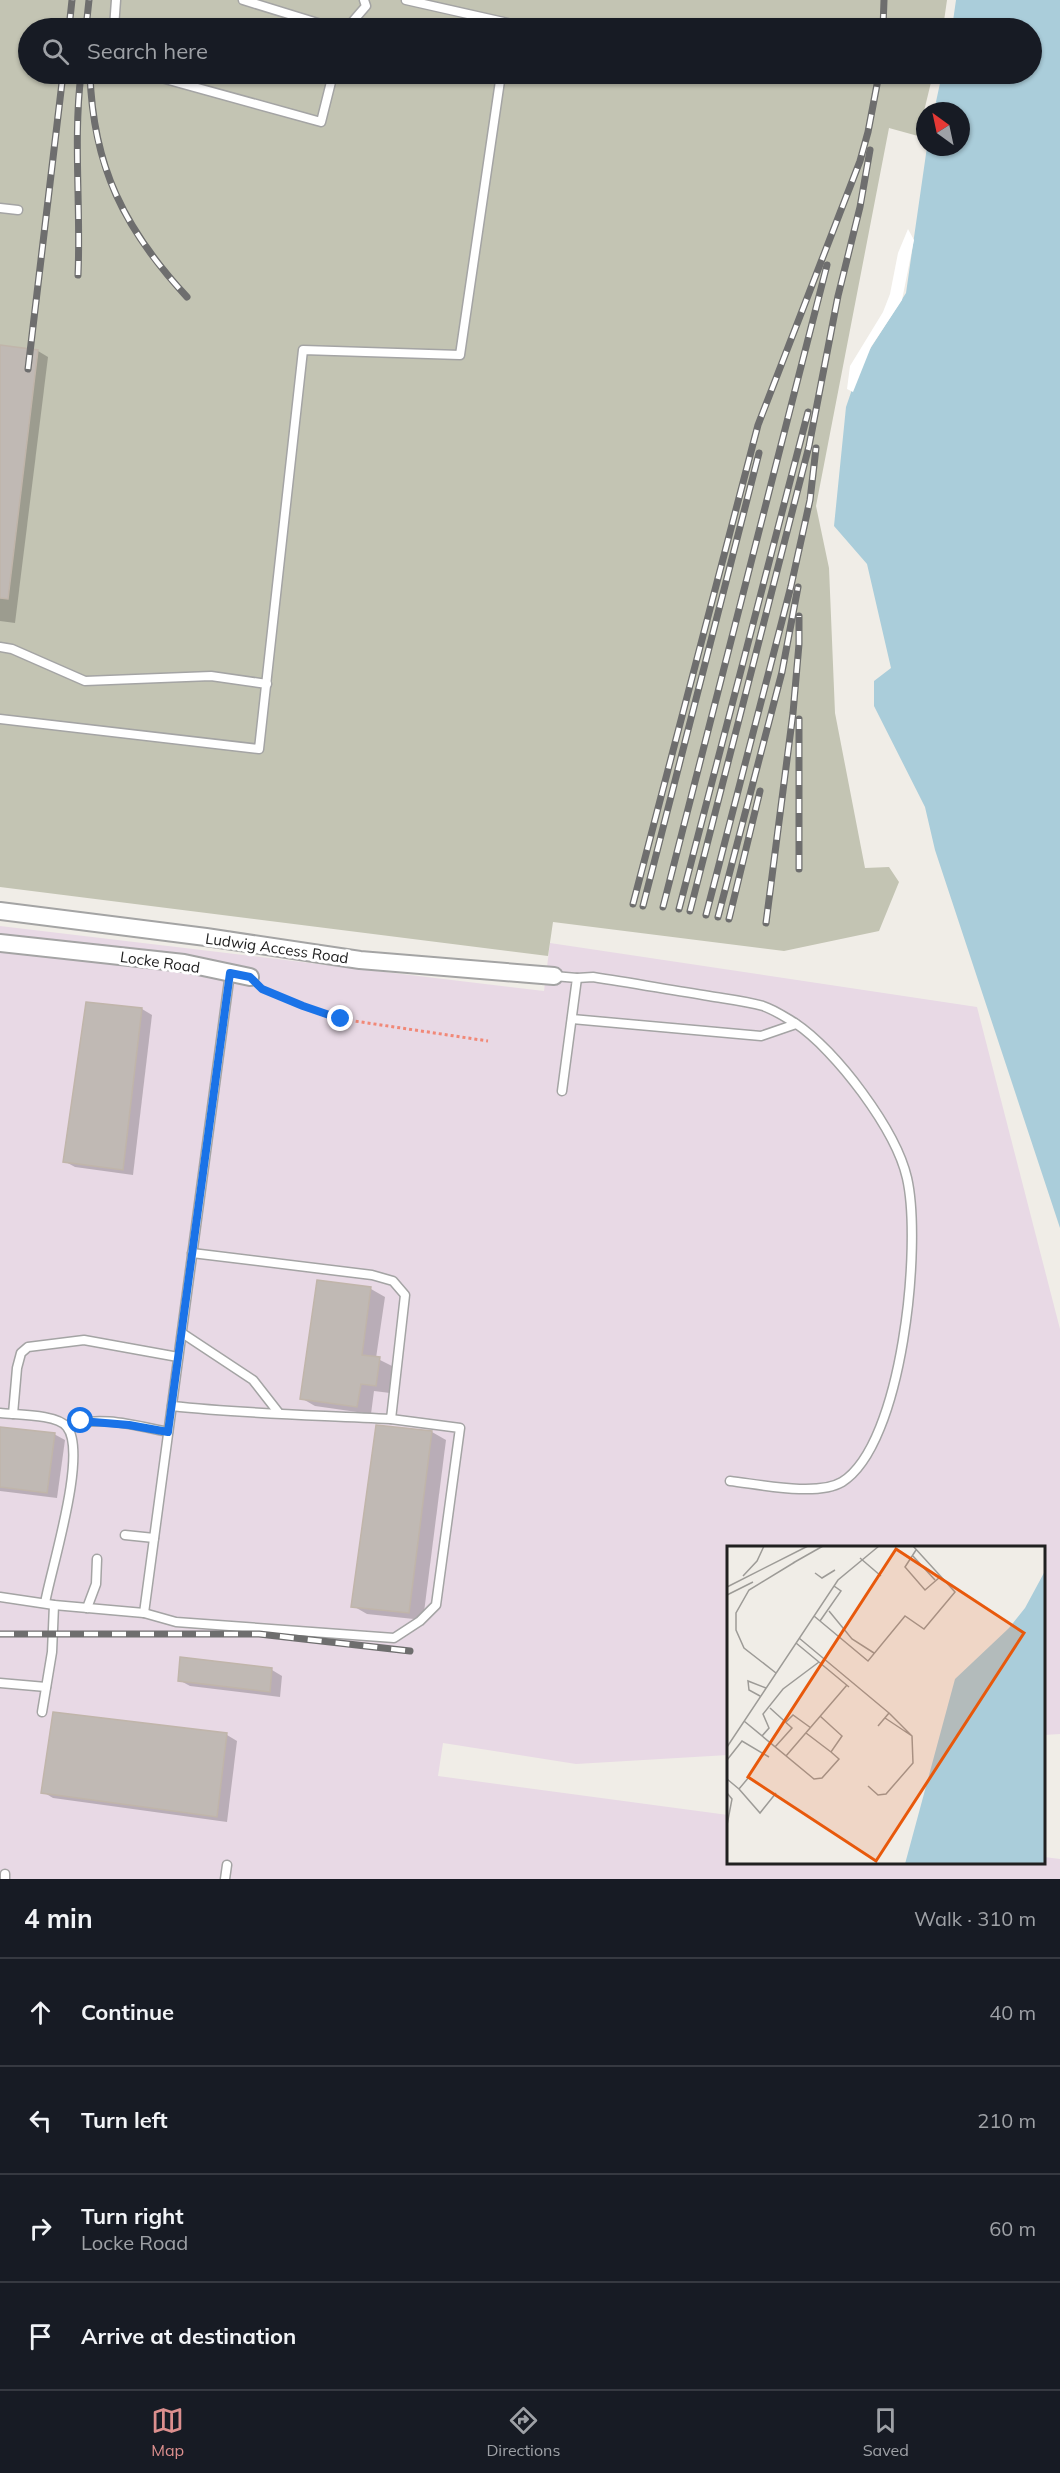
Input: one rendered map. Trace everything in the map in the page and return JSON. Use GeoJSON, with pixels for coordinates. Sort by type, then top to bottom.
{"type":"FeatureCollection","features":[{"type":"Feature","properties":{"kind":"street","name":"Ludwig Access Road"},"geometry":{"type":"LineString","coordinates":[[0,911],[206,937],[360,960],[554,976]]}},
{"type":"Feature","properties":{"kind":"street","name":"Locke Road"},"geometry":{"type":"LineString","coordinates":[[0,943],[184,963],[250,977]]}},
{"type":"Feature","properties":{"kind":"lane"},"geometry":{"type":"LineString","coordinates":[[115,18],[116,0]]}},
{"type":"Feature","properties":{"kind":"lane"},"geometry":{"type":"LineString","coordinates":[[243,0],[302,18]]}},
{"type":"Feature","properties":{"kind":"lane"},"geometry":{"type":"LineString","coordinates":[[356,18],[366,6],[364,0]]}},
{"type":"Feature","properties":{"kind":"lane"},"geometry":{"type":"LineString","coordinates":[[406,0],[486,18]]}},
{"type":"Feature","properties":{"kind":"lane"},"geometry":{"type":"LineString","coordinates":[[183,84],[321,122],[330,84]]}},
{"type":"Feature","properties":{"kind":"lane"},"geometry":{"type":"LineString","coordinates":[[0,719],[259,749],[303,350],[460,355],[500,84]]}},
{"type":"Feature","properties":{"kind":"lane"},"geometry":{"type":"LineString","coordinates":[[0,208],[18,210]]}},
{"type":"Feature","properties":{"kind":"lane"},"geometry":{"type":"LineString","coordinates":[[0,647],[12,649],[85,681],[211,676],[267,684]]}},
{"type":"Feature","properties":{"kind":"lane"},"geometry":{"type":"LineString","coordinates":[[144,1613],[230,973]]}},
{"type":"Feature","properties":{"kind":"lane"},"geometry":{"type":"LineString","coordinates":[[554,976],[577,978],[593,976],[764,1006],[796,1024],[824,1047],[855,1082],[885,1126],[907,1177],[913,1225],[904,1339],[892,1392],[868,1454],[854,1473],[839,1484],[822,1489],[730,1481]]}},
{"type":"Feature","properties":{"kind":"lane"},"geometry":{"type":"LineString","coordinates":[[562,1091],[577,978]]}},
{"type":"Feature","properties":{"kind":"lane"},"geometry":{"type":"LineString","coordinates":[[572,1019],[761,1036],[796,1024]]}},
{"type":"Feature","properties":{"kind":"lane"},"geometry":{"type":"LineString","coordinates":[[192,1253],[372,1275],[393,1281],[405,1295],[391,1419]]}},
{"type":"Feature","properties":{"kind":"lane"},"geometry":{"type":"LineString","coordinates":[[182,1333],[253,1380],[278,1412]]}},
{"type":"Feature","properties":{"kind":"lane"},"geometry":{"type":"LineString","coordinates":[[13,1414],[17,1368],[21,1353],[28,1347],[84,1340],[178,1357]]}},
{"type":"Feature","properties":{"kind":"lane"},"geometry":{"type":"LineString","coordinates":[[0,1597],[54,1605],[144,1613],[176,1622],[394,1638],[420,1621],[436,1605],[460,1428],[391,1419],[278,1412],[220,1412],[172,1407]]}},
{"type":"Feature","properties":{"kind":"lane"},"geometry":{"type":"LineString","coordinates":[[0,1413],[58,1420],[68,1427],[74,1455],[74,1473],[45,1604]]}},
{"type":"Feature","properties":{"kind":"lane"},"geometry":{"type":"LineString","coordinates":[[68,1427],[81,1421],[168,1432]]}},
{"type":"Feature","properties":{"kind":"lane"},"geometry":{"type":"LineString","coordinates":[[125,1534],[154,1538]]}},
{"type":"Feature","properties":{"kind":"lane"},"geometry":{"type":"LineString","coordinates":[[87,1608],[96,1584],[97,1559]]}},
{"type":"Feature","properties":{"kind":"lane"},"geometry":{"type":"LineString","coordinates":[[42,1712],[52,1652],[54,1605]]}},
{"type":"Feature","properties":{"kind":"lane"},"geometry":{"type":"LineString","coordinates":[[0,1683],[46,1687]]}},
{"type":"Feature","properties":{"kind":"lane"},"geometry":{"type":"LineString","coordinates":[[225,1879],[226,1865]]}},
{"type":"Feature","properties":{"kind":"path"},"geometry":{"type":"LineString","coordinates":[[250,977],[262,989],[341,1019],[488,1041]]}},
{"type":"Feature","properties":{"kind":"shaded area"},"geometry":{"type":"Polygon","coordinates":[[[0,0],[947,0],[944,18],[18,18],[18,84],[931,84],[926,102],[916,102],[916,135],[889,128],[816,506],[829,568],[835,713],[865,868],[889,867],[899,882],[879,931],[784,951],[553,922],[548,956],[0,887],[0,0]]]}},
{"type":"Feature","properties":{"kind":"shaded area"},"geometry":{"type":"Polygon","coordinates":[[[0,926],[544,991],[550,943],[977,1007],[1060,1329],[1060,1734],[1045,1735],[1045,1546],[727,1546],[727,1755],[576,1764],[443,1743],[438,1776],[727,1815],[727,1864],[1045,1864],[1045,1857],[1060,1859],[1060,1879],[0,1879],[0,926]]]}},
{"type":"Feature","properties":{"kind":"water"},"geometry":{"type":"Polygon","coordinates":[[[956,0],[1060,0],[1060,1228],[935,850],[925,807],[874,706],[874,681],[891,668],[867,564],[834,526],[846,407],[861,363],[906,293],[926,156],[970,156],[970,102],[936,102],[940,84],[1042,84],[1042,18],[953,18],[956,0]]]}},
{"type":"Feature","properties":{"kind":"pier"},"geometry":{"type":"Polygon","coordinates":[[[908,229],[914,240],[902,300],[871,347],[853,392],[847,389],[850,366],[883,312],[890,294],[898,253],[908,229]]]}},
{"type":"Feature","properties":{"kind":"building"},"geometry":{"type":"Polygon","coordinates":[[[0,345],[38,350],[8,599],[0,598],[0,345]]]}},
{"type":"Feature","properties":{"kind":"building"},"geometry":{"type":"Polygon","coordinates":[[[86,1002],[142,1008],[123,1170],[63,1162],[86,1002]]]}},
{"type":"Feature","properties":{"kind":"building"},"geometry":{"type":"Polygon","coordinates":[[[317,1280],[371,1287],[362,1355],[380,1357],[376,1386],[361,1384],[357,1407],[300,1399],[317,1280]]]}},
{"type":"Feature","properties":{"kind":"building"},"geometry":{"type":"Polygon","coordinates":[[[376,1425],[432,1431],[409,1613],[351,1607],[376,1425]]]}},
{"type":"Feature","properties":{"kind":"building"},"geometry":{"type":"Polygon","coordinates":[[[0,1427],[55,1433],[47,1493],[0,1487],[0,1427]]]}},
{"type":"Feature","properties":{"kind":"building"},"geometry":{"type":"Polygon","coordinates":[[[180,1657],[272,1668],[270,1692],[178,1681],[180,1657]]]}},
{"type":"Feature","properties":{"kind":"building"},"geometry":{"type":"Polygon","coordinates":[[[53,1712],[227,1733],[217,1817],[41,1793],[53,1712]]]}},
{"type":"Feature","properties":{"kind":"railway"},"geometry":{"type":"LineString","coordinates":[[70,18],[72,0]]}},
{"type":"Feature","properties":{"kind":"railway"},"geometry":{"type":"LineString","coordinates":[[87,18],[89,0]]}},
{"type":"Feature","properties":{"kind":"railway"},"geometry":{"type":"LineString","coordinates":[[883,18],[884,0]]}},
{"type":"Feature","properties":{"kind":"railway"},"geometry":{"type":"LineString","coordinates":[[28,369],[62,84]]}},
{"type":"Feature","properties":{"kind":"railway"},"geometry":{"type":"LineString","coordinates":[[78,275],[77,149],[80,84]]}},
{"type":"Feature","properties":{"kind":"railway"},"geometry":{"type":"LineString","coordinates":[[91,84],[98,138],[105,167],[116,194],[129,221],[146,246],[187,297]]}},
{"type":"Feature","properties":{"kind":"railway"},"geometry":{"type":"LineString","coordinates":[[633,904],[758,425],[860,161],[877,84]]}},
{"type":"Feature","properties":{"kind":"railway"},"geometry":{"type":"LineString","coordinates":[[690,911],[809,446],[838,296],[860,207],[870,150]]}},
{"type":"Feature","properties":{"kind":"railway"},"geometry":{"type":"LineString","coordinates":[[663,907],[827,265]]}},
{"type":"Feature","properties":{"kind":"railway"},"geometry":{"type":"LineString","coordinates":[[679,909],[808,412]]}},
{"type":"Feature","properties":{"kind":"railway"},"geometry":{"type":"LineString","coordinates":[[706,915],[791,586],[810,500],[816,448]]}},
{"type":"Feature","properties":{"kind":"railway"},"geometry":{"type":"LineString","coordinates":[[643,906],[759,453]]}},
{"type":"Feature","properties":{"kind":"railway"},"geometry":{"type":"LineString","coordinates":[[718,917],[782,672],[798,587]]}},
{"type":"Feature","properties":{"kind":"railway"},"geometry":{"type":"LineString","coordinates":[[766,923],[793,713],[799,616]]}},
{"type":"Feature","properties":{"kind":"railway"},"geometry":{"type":"LineString","coordinates":[[799,719],[799,869]]}},
{"type":"Feature","properties":{"kind":"railway"},"geometry":{"type":"LineString","coordinates":[[729,919],[760,791]]}},
{"type":"Feature","properties":{"kind":"railway"},"geometry":{"type":"LineString","coordinates":[[0,1634],[259,1634],[410,1651]]}},
{"type":"Feature","properties":{"kind":"route"},"geometry":{"type":"LineString","coordinates":[[81,1421],[129,1425],[168,1432],[230,973],[250,977],[262,989],[341,1019]]}}]}
